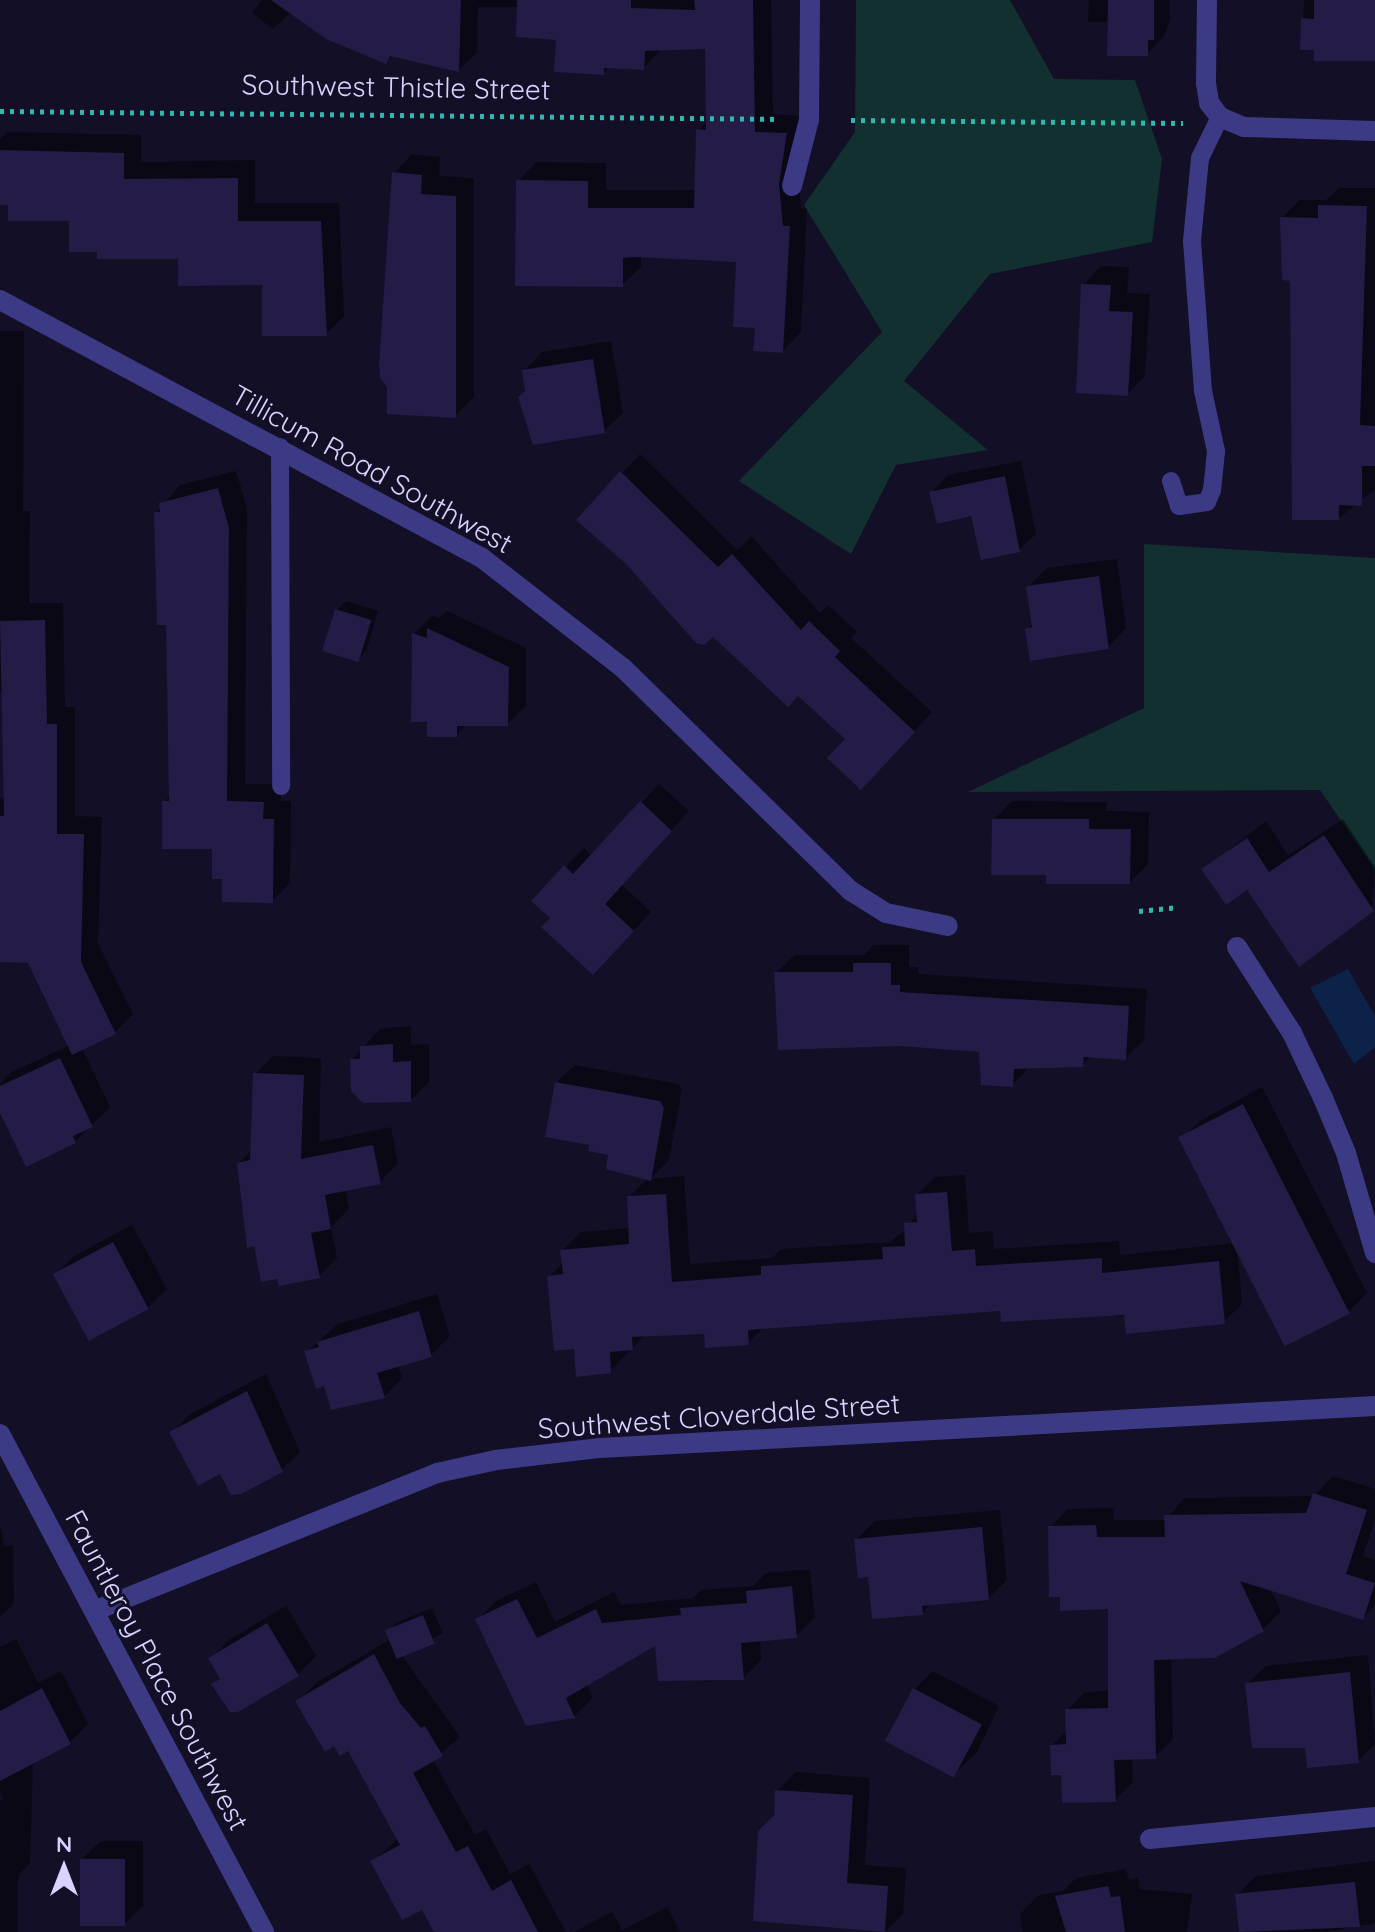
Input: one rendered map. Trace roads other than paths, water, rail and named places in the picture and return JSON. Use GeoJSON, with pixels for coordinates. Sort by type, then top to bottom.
{"type":"FeatureCollection","features":[{"type":"Feature","properties":{"kind":"street"},"geometry":{"type":"LineString","coordinates":[[792,186],[809,120],[810,0]]}},
{"type":"Feature","properties":{"kind":"street"},"geometry":{"type":"LineString","coordinates":[[1207,0],[1206,83],[1209,103],[1220,117],[1244,127],[1375,131]]}},
{"type":"Feature","properties":{"kind":"street","name":"Tillicum Road Southwest"},"geometry":{"type":"LineString","coordinates":[[0,300],[280,447],[482,558],[623,668],[851,891],[886,913],[948,926]]}},
{"type":"Feature","properties":{"kind":"street"},"geometry":{"type":"LineString","coordinates":[[1237,947],[1292,1033],[1323,1098],[1346,1153],[1375,1253]]}},
{"type":"Feature","properties":{"kind":"street","name":"Southwest Cloverdale Street"},"geometry":{"type":"LineString","coordinates":[[94,1611],[426,1477],[496,1460],[600,1448],[1375,1406]]}},
{"type":"Feature","properties":{"kind":"street","name":"Fauntleroy Place Southwest"},"geometry":{"type":"LineString","coordinates":[[0,1434],[264,1932]]}},
{"type":"Feature","properties":{"kind":"street"},"geometry":{"type":"LineString","coordinates":[[1150,1839],[1375,1817]]}},
{"type":"Feature","properties":{"kind":"lane"},"geometry":{"type":"LineString","coordinates":[[1171,481],[1179,506],[1207,502],[1212,490],[1216,451],[1203,391],[1192,241],[1200,158],[1220,117]]}},
{"type":"Feature","properties":{"kind":"lane"},"geometry":{"type":"LineString","coordinates":[[280,447],[281,786]]}},
{"type":"Feature","properties":{"kind":"water"},"geometry":{"type":"Polygon","coordinates":[[[1348,969],[1375,1016],[1375,1047],[1354,1064],[1310,988],[1348,969]]]}}]}
